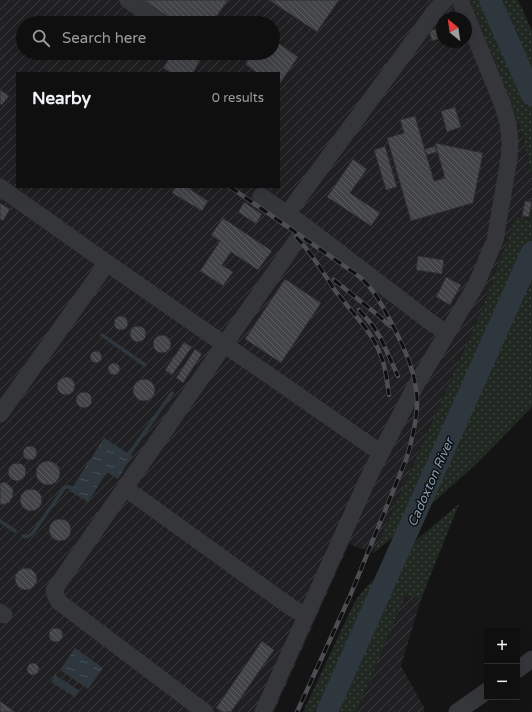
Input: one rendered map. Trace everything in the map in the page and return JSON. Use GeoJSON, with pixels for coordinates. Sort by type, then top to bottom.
{"type":"FeatureCollection","features":[{"type":"Feature","properties":{"kind":"lane"},"geometry":{"type":"LineString","coordinates":[[128,0],[151,16]]}},
{"type":"Feature","properties":{"kind":"lane"},"geometry":{"type":"LineString","coordinates":[[287,214],[434,11],[445,0]]}},
{"type":"Feature","properties":{"kind":"lane"},"geometry":{"type":"LineString","coordinates":[[263,712],[371,472],[416,385],[476,285],[495,240],[509,159],[510,143],[508,122],[506,113],[460,0]]}},
{"type":"Feature","properties":{"kind":"lane"},"geometry":{"type":"LineString","coordinates":[[0,187],[381,453]]}},
{"type":"Feature","properties":{"kind":"lane"},"geometry":{"type":"LineString","coordinates":[[261,196],[306,227],[429,321],[447,333]]}},
{"type":"Feature","properties":{"kind":"lane"},"geometry":{"type":"LineString","coordinates":[[205,712],[59,602],[54,590],[306,227]]}},
{"type":"Feature","properties":{"kind":"lane"},"geometry":{"type":"LineString","coordinates":[[0,414],[107,263]]}},
{"type":"Feature","properties":{"kind":"lane"},"geometry":{"type":"LineString","coordinates":[[125,488],[289,606],[307,615]]}},
{"type":"Feature","properties":{"kind":"lane"},"geometry":{"type":"LineString","coordinates":[[520,668],[532,659]]}},
{"type":"Feature","properties":{"kind":"lane"},"geometry":{"type":"LineString","coordinates":[[457,712],[484,693]]}},
{"type":"Feature","properties":{"kind":"shaded area"},"geometry":{"type":"Polygon","coordinates":[[[0,0],[470,0],[521,129],[532,175],[532,212],[530,220],[516,217],[479,316],[374,553],[349,544],[274,712],[0,712],[0,0]]]}},
{"type":"Feature","properties":{"kind":"shaded area"},"geometry":{"type":"Polygon","coordinates":[[[470,0],[518,0],[532,31],[532,175],[521,129],[470,0]]]}},
{"type":"Feature","properties":{"kind":"shaded area"},"geometry":{"type":"Polygon","coordinates":[[[532,212],[532,407],[475,465],[374,553],[479,316],[516,217],[530,220],[532,212]]]}},
{"type":"Feature","properties":{"kind":"shaded area"},"geometry":{"type":"Polygon","coordinates":[[[459,504],[421,599],[406,594],[356,712],[339,712],[415,541],[459,504]]]}},
{"type":"Feature","properties":{"kind":"shaded area"},"geometry":{"type":"Polygon","coordinates":[[[376,577],[315,712],[303,712],[354,603],[376,577]]]}},
{"type":"Feature","properties":{"kind":"shaded area"},"geometry":{"type":"Polygon","coordinates":[[[406,593],[421,599],[401,666],[424,707],[424,712],[356,712],[406,593]]]}},
{"type":"Feature","properties":{"kind":"water"},"geometry":{"type":"Polygon","coordinates":[[[104,438],[132,456],[118,479],[107,472],[88,502],[70,491],[104,438]]]}},
{"type":"Feature","properties":{"kind":"water"},"geometry":{"type":"Polygon","coordinates":[[[75,648],[103,668],[88,689],[60,670],[75,648]]]}},
{"type":"Feature","properties":{"kind":"water"},"geometry":{"type":"Polygon","coordinates":[[[55,675],[80,691],[75,697],[51,682],[55,675]]]}},
{"type":"Feature","properties":{"kind":"building"},"geometry":{"type":"Polygon","coordinates":[[[143,0],[228,0],[217,16],[167,16],[143,0]]]}},
{"type":"Feature","properties":{"kind":"building"},"geometry":{"type":"Polygon","coordinates":[[[269,0],[339,0],[317,32],[269,0]]]}},
{"type":"Feature","properties":{"kind":"building"},"geometry":{"type":"Polygon","coordinates":[[[436,29],[436,40],[432,41],[429,31],[436,29]]]}},
{"type":"Feature","properties":{"kind":"building"},"geometry":{"type":"Polygon","coordinates":[[[280,44],[298,57],[280,84],[280,72],[256,72],[245,64],[248,60],[280,60],[280,44]]]}},
{"type":"Feature","properties":{"kind":"building"},"geometry":{"type":"Polygon","coordinates":[[[168,60],[200,61],[194,72],[169,72],[163,68],[168,60]]]}},
{"type":"Feature","properties":{"kind":"building"},"geometry":{"type":"Polygon","coordinates":[[[0,90],[9,96],[2,105],[0,103],[0,90]]]}},
{"type":"Feature","properties":{"kind":"building"},"geometry":{"type":"Polygon","coordinates":[[[455,107],[461,127],[447,132],[441,111],[455,107]]]}},
{"type":"Feature","properties":{"kind":"building"},"geometry":{"type":"Polygon","coordinates":[[[415,116],[434,181],[445,178],[435,143],[483,153],[473,203],[411,221],[387,138],[404,133],[400,120],[415,116]]]}},
{"type":"Feature","properties":{"kind":"building"},"geometry":{"type":"Polygon","coordinates":[[[385,146],[397,187],[386,190],[374,150],[385,146]]]}},
{"type":"Feature","properties":{"kind":"building"},"geometry":{"type":"Polygon","coordinates":[[[435,146],[437,152],[427,155],[425,149],[435,146]]]}},
{"type":"Feature","properties":{"kind":"building"},"geometry":{"type":"Polygon","coordinates":[[[353,159],[367,169],[350,193],[380,213],[371,226],[327,197],[353,159]]]}},
{"type":"Feature","properties":{"kind":"building"},"geometry":{"type":"Polygon","coordinates":[[[174,188],[188,188],[208,201],[202,211],[172,193],[174,188]]]}},
{"type":"Feature","properties":{"kind":"building"},"geometry":{"type":"Polygon","coordinates":[[[525,201],[532,202],[529,217],[522,216],[525,201]]]}},
{"type":"Feature","properties":{"kind":"building"},"geometry":{"type":"Polygon","coordinates":[[[244,202],[262,214],[256,224],[238,212],[244,202]]]}},
{"type":"Feature","properties":{"kind":"building"},"geometry":{"type":"Polygon","coordinates":[[[0,203],[10,209],[3,221],[0,219],[0,203]]]}},
{"type":"Feature","properties":{"kind":"building"},"geometry":{"type":"Polygon","coordinates":[[[223,218],[272,251],[258,270],[231,252],[222,265],[233,272],[223,286],[200,271],[220,241],[211,235],[223,218]]]}},
{"type":"Feature","properties":{"kind":"building"},"geometry":{"type":"Polygon","coordinates":[[[418,256],[444,260],[442,274],[416,270],[418,256]]]}},
{"type":"Feature","properties":{"kind":"building"},"geometry":{"type":"Polygon","coordinates":[[[446,277],[461,285],[450,305],[436,297],[446,277]]]}},
{"type":"Feature","properties":{"kind":"building"},"geometry":{"type":"Polygon","coordinates":[[[285,279],[321,303],[281,363],[245,339],[285,279]]]}},
{"type":"Feature","properties":{"kind":"building"},"geometry":{"type":"Polygon","coordinates":[[[118,316],[124,316],[128,320],[128,326],[124,330],[118,330],[114,326],[114,320],[118,316]]]}},
{"type":"Feature","properties":{"kind":"building"},"geometry":{"type":"Polygon","coordinates":[[[138,326],[145,331],[146,334],[141,341],[138,342],[131,337],[130,334],[135,327],[138,326]]]}},
{"type":"Feature","properties":{"kind":"building"},"geometry":{"type":"Polygon","coordinates":[[[162,335],[168,338],[171,344],[168,350],[162,353],[156,350],[153,344],[156,338],[162,335]]]}},
{"type":"Feature","properties":{"kind":"building"},"geometry":{"type":"Polygon","coordinates":[[[184,342],[192,347],[172,375],[165,370],[184,342]]]}},
{"type":"Feature","properties":{"kind":"building"},"geometry":{"type":"Polygon","coordinates":[[[195,349],[202,354],[183,383],[176,378],[195,349]]]}},
{"type":"Feature","properties":{"kind":"building"},"geometry":{"type":"Polygon","coordinates":[[[94,351],[98,351],[102,357],[98,363],[94,363],[90,359],[90,355],[94,351]]]}},
{"type":"Feature","properties":{"kind":"building"},"geometry":{"type":"Polygon","coordinates":[[[112,363],[116,363],[120,369],[116,375],[112,375],[108,371],[108,367],[112,363]]]}},
{"type":"Feature","properties":{"kind":"building"},"geometry":{"type":"Polygon","coordinates":[[[66,377],[72,380],[75,386],[72,392],[66,395],[60,392],[57,386],[60,380],[66,377]]]}},
{"type":"Feature","properties":{"kind":"building"},"geometry":{"type":"Polygon","coordinates":[[[144,379],[152,382],[155,390],[152,398],[144,401],[136,398],[133,390],[136,382],[144,379]]]}},
{"type":"Feature","properties":{"kind":"building"},"geometry":{"type":"Polygon","coordinates":[[[84,392],[90,394],[92,400],[90,406],[84,408],[78,406],[76,400],[78,394],[84,392]]]}},
{"type":"Feature","properties":{"kind":"building"},"geometry":{"type":"Polygon","coordinates":[[[30,446],[35,448],[37,453],[35,458],[30,460],[25,458],[23,453],[25,448],[30,446]]]}},
{"type":"Feature","properties":{"kind":"building"},"geometry":{"type":"Polygon","coordinates":[[[48,461],[56,465],[60,473],[56,481],[48,485],[40,481],[36,473],[40,465],[48,461]]]}},
{"type":"Feature","properties":{"kind":"building"},"geometry":{"type":"Polygon","coordinates":[[[17,463],[23,466],[26,472],[23,478],[17,481],[11,478],[8,472],[11,466],[17,463]]]}},
{"type":"Feature","properties":{"kind":"building"},"geometry":{"type":"Polygon","coordinates":[[[5,482],[13,489],[13,496],[9,503],[2,505],[0,504],[0,483],[5,482]]]}},
{"type":"Feature","properties":{"kind":"building"},"geometry":{"type":"Polygon","coordinates":[[[27,489],[35,489],[42,496],[42,504],[35,511],[27,511],[20,504],[20,496],[27,489]]]}},
{"type":"Feature","properties":{"kind":"building"},"geometry":{"type":"Polygon","coordinates":[[[60,519],[68,522],[71,530],[68,538],[60,541],[52,538],[49,530],[52,522],[60,519]]]}},
{"type":"Feature","properties":{"kind":"building"},"geometry":{"type":"Polygon","coordinates":[[[26,568],[34,571],[37,579],[34,587],[26,590],[18,587],[15,579],[18,571],[26,568]]]}},
{"type":"Feature","properties":{"kind":"building"},"geometry":{"type":"Polygon","coordinates":[[[53,628],[59,628],[63,632],[63,638],[59,642],[53,642],[49,638],[49,632],[53,628]]]}},
{"type":"Feature","properties":{"kind":"building"},"geometry":{"type":"Polygon","coordinates":[[[262,641],[274,650],[231,712],[222,712],[216,708],[262,641]]]}},
{"type":"Feature","properties":{"kind":"building"},"geometry":{"type":"Polygon","coordinates":[[[31,663],[35,663],[39,669],[35,675],[31,675],[27,671],[27,667],[31,663]]]}},
{"type":"Feature","properties":{"kind":"building"},"geometry":{"type":"Polygon","coordinates":[[[0,701],[15,712],[0,712],[0,701]]]}},
{"type":"Feature","properties":{"kind":"waterway","name":"Cadoxton River"},"geometry":{"type":"LineString","coordinates":[[490,0],[532,95]]}},
{"type":"Feature","properties":{"kind":"waterway","name":"Cadoxton River"},"geometry":{"type":"LineString","coordinates":[[327,712],[532,252]]}},
{"type":"Feature","properties":{"kind":"waterway"},"geometry":{"type":"LineString","coordinates":[[102,335],[145,365]]}},
{"type":"Feature","properties":{"kind":"waterway"},"geometry":{"type":"LineString","coordinates":[[127,457],[172,393]]}},
{"type":"Feature","properties":{"kind":"waterway"},"geometry":{"type":"LineString","coordinates":[[23,536],[27,537],[32,534],[65,487],[72,488]]}},
{"type":"Feature","properties":{"kind":"waterway"},"geometry":{"type":"LineString","coordinates":[[0,521],[15,531]]}},
{"type":"Feature","properties":{"kind":"railway"},"geometry":{"type":"LineString","coordinates":[[231,188],[353,272],[365,282],[378,299],[400,340],[413,372],[417,395],[416,419],[407,457],[350,596],[297,712]]}},
{"type":"Feature","properties":{"kind":"railway"},"geometry":{"type":"LineString","coordinates":[[296,237],[312,256],[334,289],[372,338],[383,361],[389,395]]}},
{"type":"Feature","properties":{"kind":"railway"},"geometry":{"type":"LineString","coordinates":[[334,280],[390,326]]}},
{"type":"Feature","properties":{"kind":"railway"},"geometry":{"type":"LineString","coordinates":[[359,310],[373,326],[381,339],[398,376]]}}]}
